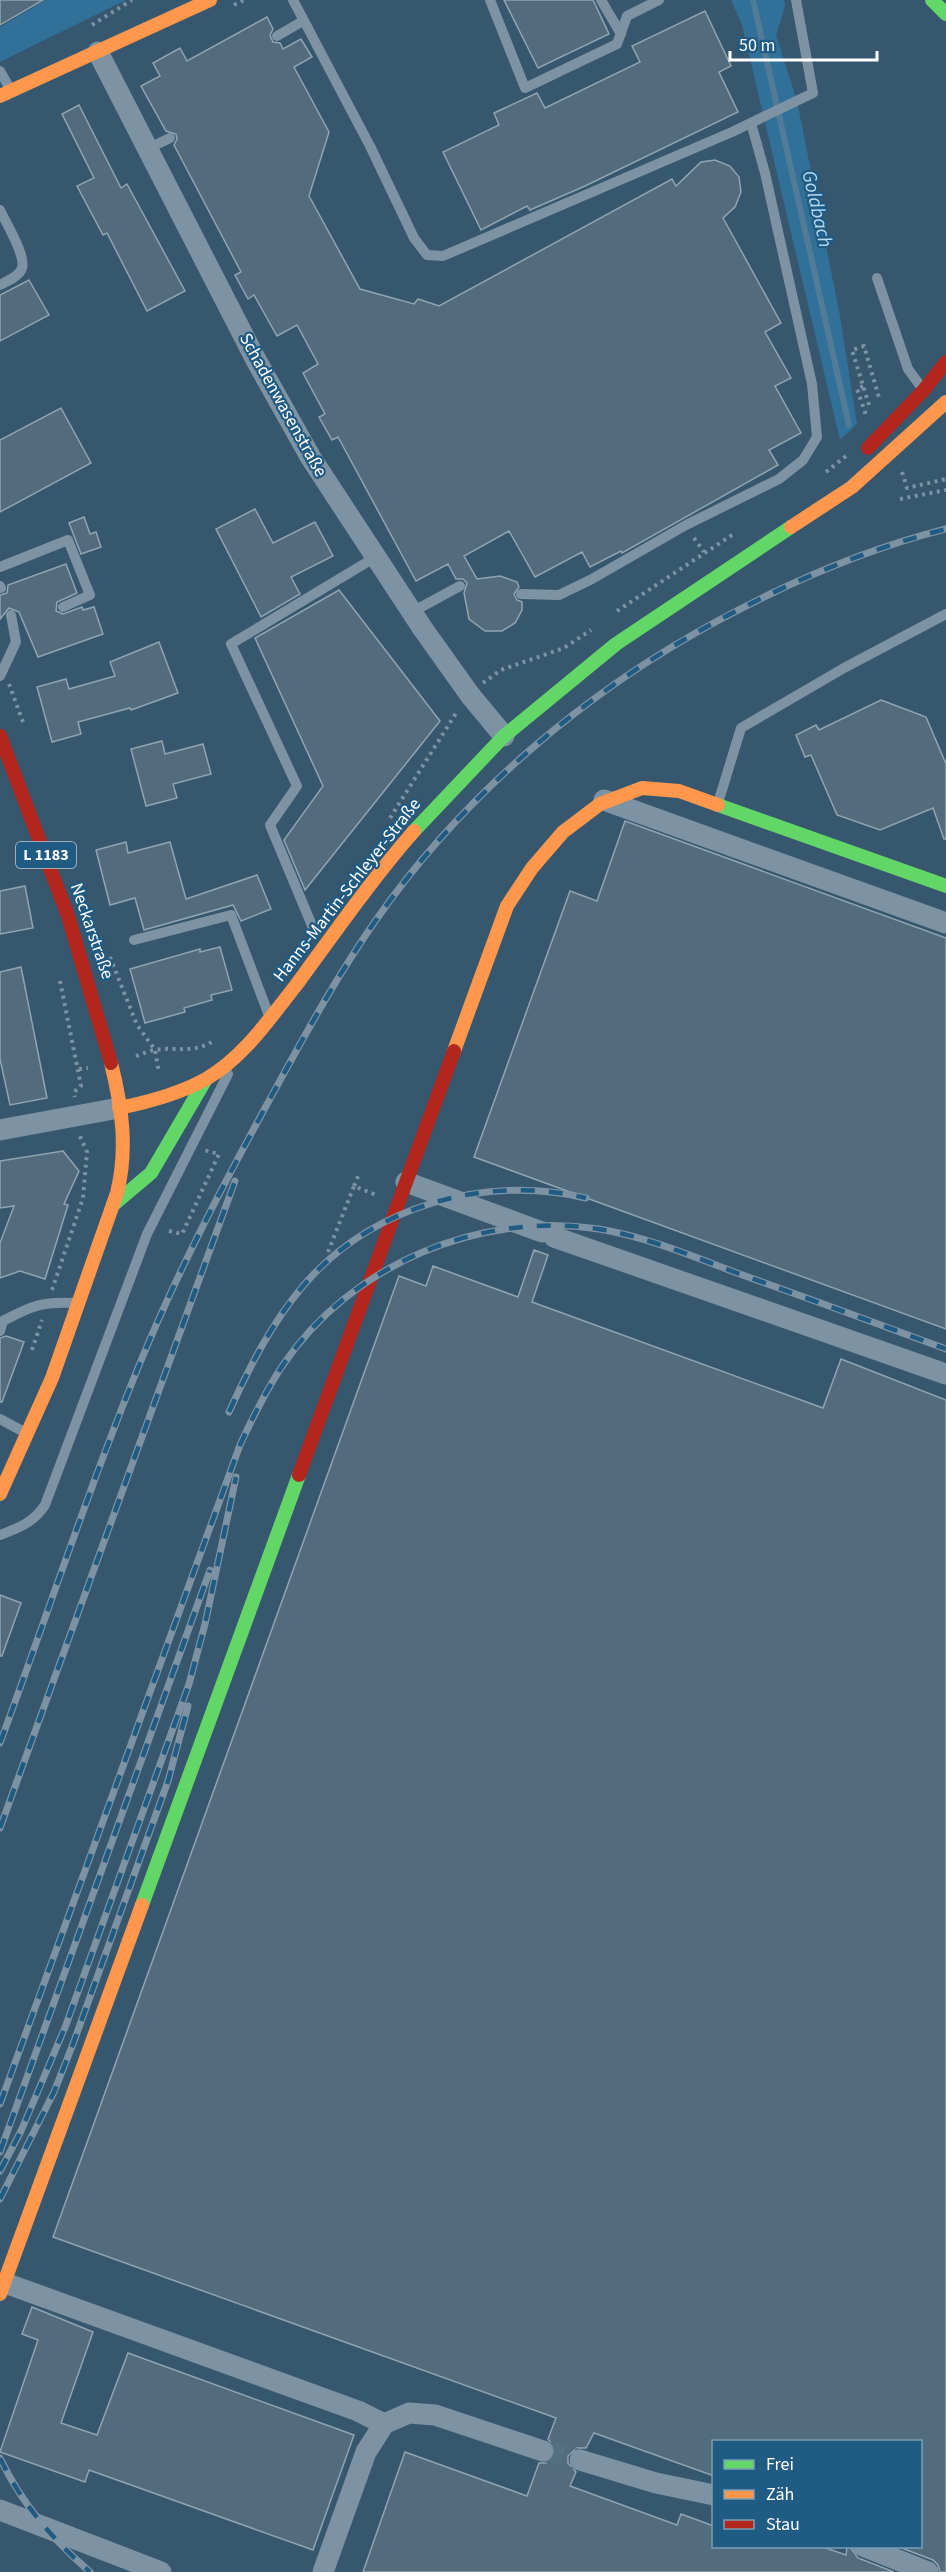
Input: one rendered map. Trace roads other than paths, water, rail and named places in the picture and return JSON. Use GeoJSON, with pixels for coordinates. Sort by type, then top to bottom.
{"type":"FeatureCollection","features":[{"type":"Feature","properties":{"kind":"main road"},"geometry":{"type":"LineString","coordinates":[[6,93],[210,0]]}},
{"type":"Feature","properties":{"kind":"main road"},"geometry":{"type":"LineString","coordinates":[[932,0],[946,14]]}},
{"type":"Feature","properties":{"kind":"main road"},"geometry":{"type":"LineString","coordinates":[[852,457],[923,391],[946,362]]}},
{"type":"Feature","properties":{"kind":"main road","name":"Hanns-Martin-Schleyer-Straße"},"geometry":{"type":"LineString","coordinates":[[119,1108],[164,1098],[206,1079],[239,1055],[270,1019],[399,848],[504,736],[616,644],[852,488],[946,402]]}},
{"type":"Feature","properties":{"kind":"main road","name":"Hanns-Martin-Schleyer-Straße"},"geometry":{"type":"LineString","coordinates":[[780,534],[805,504],[823,489]]}},
{"type":"Feature","properties":{"kind":"main road","name":"Neckarstraße"},"geometry":{"type":"LineString","coordinates":[[0,736],[78,941],[109,1054],[119,1108]]}},
{"type":"Feature","properties":{"kind":"main road"},"geometry":{"type":"LineString","coordinates":[[3,2289],[507,906],[525,875],[564,832],[604,800],[644,787],[679,791],[718,807],[946,886]]}},
{"type":"Feature","properties":{"kind":"main road","name":"Hanns-Martin-Schleyer-Straße"},"geometry":{"type":"LineString","coordinates":[[113,1205],[151,1173],[206,1079]]}},
{"type":"Feature","properties":{"kind":"main road","name":"L 1183"},"geometry":{"type":"LineString","coordinates":[[0,1494],[29,1435],[113,1205],[123,1163],[119,1108]]}},
{"type":"Feature","properties":{"kind":"street","name":"Schadenwasenstraße"},"geometry":{"type":"LineString","coordinates":[[98,51],[267,380],[311,458],[375,558],[422,615],[470,695],[504,736]]}},
{"type":"Feature","properties":{"kind":"street"},"geometry":{"type":"LineString","coordinates":[[604,800],[946,923]]}},
{"type":"Feature","properties":{"kind":"street"},"geometry":{"type":"LineString","coordinates":[[0,1130],[119,1108]]}},
{"type":"Feature","properties":{"kind":"street"},"geometry":{"type":"LineString","coordinates":[[406,1182],[548,1235],[946,1374]]}},
{"type":"Feature","properties":{"kind":"street"},"geometry":{"type":"LineString","coordinates":[[3,2289],[358,2411],[384,2424]]}},
{"type":"Feature","properties":{"kind":"street"},"geometry":{"type":"LineString","coordinates":[[323,2572],[366,2452],[384,2424],[409,2413],[435,2415],[543,2451]]}},
{"type":"Feature","properties":{"kind":"street"},"geometry":{"type":"LineString","coordinates":[[580,2460],[656,2483],[712,2495]]}},
{"type":"Feature","properties":{"kind":"street"},"geometry":{"type":"LineString","coordinates":[[0,2510],[161,2572]]}},
{"type":"Feature","properties":{"kind":"street"},"geometry":{"type":"LineString","coordinates":[[866,2548],[928,2572]]}},
{"type":"Feature","properties":{"kind":"lane"},"geometry":{"type":"LineString","coordinates":[[293,0],[370,146],[414,238],[427,255],[443,255],[732,132],[813,93],[796,0]]}},
{"type":"Feature","properties":{"kind":"lane"},"geometry":{"type":"LineString","coordinates":[[490,0],[525,88],[617,44],[627,16],[658,0]]}},
{"type":"Feature","properties":{"kind":"lane"},"geometry":{"type":"LineString","coordinates":[[601,0],[621,34]]}},
{"type":"Feature","properties":{"kind":"lane"},"geometry":{"type":"LineString","coordinates":[[277,36],[303,21]]}},
{"type":"Feature","properties":{"kind":"lane"},"geometry":{"type":"LineString","coordinates":[[0,71],[6,93]]}},
{"type":"Feature","properties":{"kind":"lane"},"geometry":{"type":"LineString","coordinates":[[521,594],[559,595],[592,579],[686,525],[779,478],[803,460],[817,437],[812,384],[754,121]]}},
{"type":"Feature","properties":{"kind":"lane"},"geometry":{"type":"LineString","coordinates":[[147,149],[170,138]]}},
{"type":"Feature","properties":{"kind":"lane"},"geometry":{"type":"LineString","coordinates":[[0,210],[19,248],[23,264],[19,273],[0,285]]}},
{"type":"Feature","properties":{"kind":"lane"},"geometry":{"type":"LineString","coordinates":[[877,278],[908,369],[923,391]]}},
{"type":"Feature","properties":{"kind":"lane"},"geometry":{"type":"LineString","coordinates":[[0,567],[68,540],[90,595],[63,607]]}},
{"type":"Feature","properties":{"kind":"lane"},"geometry":{"type":"LineString","coordinates":[[313,928],[270,825],[297,786],[231,644],[375,558]]}},
{"type":"Feature","properties":{"kind":"lane"},"geometry":{"type":"LineString","coordinates":[[422,615],[460,586]]}},
{"type":"Feature","properties":{"kind":"lane"},"geometry":{"type":"LineString","coordinates":[[718,807],[741,728],[946,613]]}},
{"type":"Feature","properties":{"kind":"lane"},"geometry":{"type":"LineString","coordinates":[[0,676],[16,642],[19,625],[11,615]]}},
{"type":"Feature","properties":{"kind":"lane"},"geometry":{"type":"LineString","coordinates":[[134,940],[231,915],[270,1019]]}},
{"type":"Feature","properties":{"kind":"lane"},"geometry":{"type":"LineString","coordinates":[[0,1535],[23,1527],[38,1516],[45,1505],[147,1234],[210,1105],[239,1055]]}},
{"type":"Feature","properties":{"kind":"lane"},"geometry":{"type":"LineString","coordinates":[[0,1330],[3,1322],[29,1307],[48,1301],[79,1303]]}},
{"type":"Feature","properties":{"kind":"lane"},"geometry":{"type":"LineString","coordinates":[[0,1419],[29,1435]]}},
{"type":"Feature","properties":{"kind":"waterway","name":"Goldbach"},"geometry":{"type":"LineString","coordinates":[[753,0],[849,425]]}},
{"type":"Feature","properties":{"kind":"tunnel"},"geometry":{"type":"LineString","coordinates":[[543,2451],[580,2460]]}},
{"type":"Feature","properties":{"kind":"railway"},"geometry":{"type":"LineString","coordinates":[[0,1743],[121,1410],[154,1330],[199,1234],[318,1012],[376,920],[411,874],[488,788],[531,749],[576,713],[671,647],[748,605],[830,567],[888,546],[946,529]]}},
{"type":"Feature","properties":{"kind":"railway"},"geometry":{"type":"LineString","coordinates":[[0,1828],[235,1181]]}},
{"type":"Feature","properties":{"kind":"railway"},"geometry":{"type":"LineString","coordinates":[[229,1412],[262,1346],[291,1300],[331,1258],[362,1235],[396,1217],[432,1203],[470,1194],[509,1190],[548,1192],[586,1198]]}},
{"type":"Feature","properties":{"kind":"railway"},"geometry":{"type":"LineString","coordinates":[[0,2104],[240,1445],[265,1394],[283,1365],[311,1329],[344,1299],[381,1273],[422,1252],[465,1237],[509,1228],[554,1226],[599,1229],[617,1232],[669,1248],[946,1349]]}},
{"type":"Feature","properties":{"kind":"railway"},"geometry":{"type":"LineString","coordinates":[[0,2171],[21,2131],[66,2025],[189,1684],[205,1624],[236,1477]]}},
{"type":"Feature","properties":{"kind":"railway"},"geometry":{"type":"LineString","coordinates":[[0,2152],[210,1570]]}},
{"type":"Feature","properties":{"kind":"railway"},"geometry":{"type":"LineString","coordinates":[[0,2199],[54,2092],[73,2044],[168,1781],[188,1706]]}},
{"type":"Feature","properties":{"kind":"railway"},"geometry":{"type":"LineString","coordinates":[[0,2458],[18,2491],[39,2520],[90,2572]]}}]}
